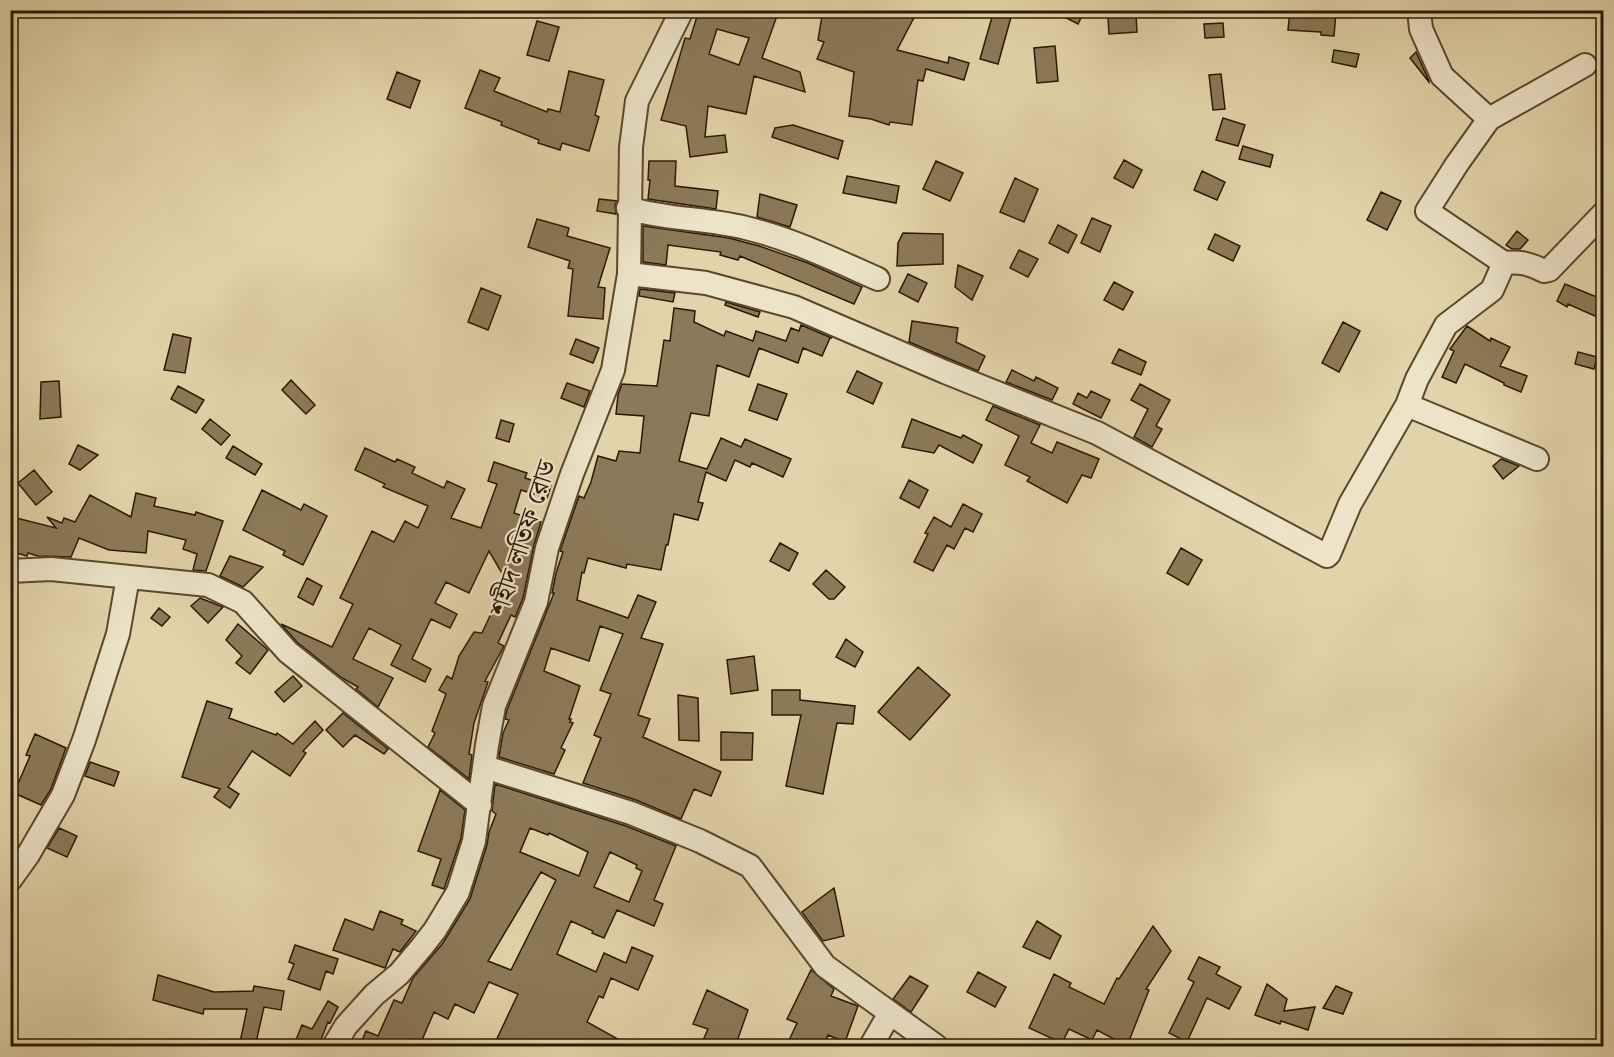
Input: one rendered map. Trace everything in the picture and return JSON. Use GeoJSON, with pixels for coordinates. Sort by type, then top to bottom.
{"type":"FeatureCollection","features":[{"type":"Feature","properties":{"kind":"street","name":"শহীদ লতিফ রোড"},"geometry":{"type":"LineString","coordinates":[[334,1047],[346,1026],[374,995],[399,974],[421,948],[458,892],[474,841],[494,706],[536,602],[548,548],[572,474],[613,370],[628,274],[631,147],[638,101],[682,10]]}},
{"type":"Feature","properties":{"kind":"street"},"geometry":{"type":"LineString","coordinates":[[1419,10],[1421,28],[1442,76],[1489,119]]}},
{"type":"Feature","properties":{"kind":"street"},"geometry":{"type":"LineString","coordinates":[[1585,65],[1489,119],[1427,211],[1504,263],[1532,265],[1544,271],[1549,270],[1604,213]]}},
{"type":"Feature","properties":{"kind":"street"},"geometry":{"type":"LineString","coordinates":[[628,208],[647,214],[744,227],[792,242],[878,279]]}},
{"type":"Feature","properties":{"kind":"street"},"geometry":{"type":"LineString","coordinates":[[628,274],[706,283],[794,307],[945,372],[1097,433],[1327,556],[1350,504],[1407,405],[1417,379],[1446,325],[1492,290],[1504,263]]}},
{"type":"Feature","properties":{"kind":"street"},"geometry":{"type":"LineString","coordinates":[[1407,405],[1537,459]]}},
{"type":"Feature","properties":{"kind":"street"},"geometry":{"type":"LineString","coordinates":[[10,571],[51,569],[208,585],[243,602],[288,652],[480,805]]}},
{"type":"Feature","properties":{"kind":"street"},"geometry":{"type":"LineString","coordinates":[[10,880],[28,855],[63,795],[84,740],[118,633],[128,577]]}},
{"type":"Feature","properties":{"kind":"street"},"geometry":{"type":"LineString","coordinates":[[484,767],[631,813],[700,841],[750,866],[825,966],[936,1047]]}},
{"type":"Feature","properties":{"kind":"street"},"geometry":{"type":"LineString","coordinates":[[871,1047],[890,1013]]}},
{"type":"Feature","properties":{"kind":"building"},"geometry":{"type":"Polygon","coordinates":[[[699,10],[779,10],[762,58],[800,72],[805,92],[754,76],[746,114],[708,106],[705,137],[725,135],[727,152],[690,157],[686,126],[661,120],[685,38],[690,39],[699,10]],[[717,29],[709,54],[739,65],[749,38],[717,29]]]}},
{"type":"Feature","properties":{"kind":"building"},"geometry":{"type":"Polygon","coordinates":[[[823,10],[918,10],[897,50],[948,63],[949,57],[969,63],[964,80],[926,69],[923,81],[918,80],[912,125],[890,122],[889,125],[871,119],[849,116],[854,72],[817,59],[824,42],[818,40],[823,10]]]}},
{"type":"Feature","properties":{"kind":"building"},"geometry":{"type":"Polygon","coordinates":[[[994,10],[1013,10],[998,64],[980,59],[994,10]]]}},
{"type":"Feature","properties":{"kind":"building"},"geometry":{"type":"Polygon","coordinates":[[[1051,10],[1085,10],[1078,24],[1051,10]]]}},
{"type":"Feature","properties":{"kind":"building"},"geometry":{"type":"Polygon","coordinates":[[[1290,10],[1336,12],[1334,36],[1321,35],[1321,32],[1288,30],[1290,10]]]}},
{"type":"Feature","properties":{"kind":"building"},"geometry":{"type":"Polygon","coordinates":[[[1136,15],[1137,32],[1109,34],[1108,17],[1136,15]]]}},
{"type":"Feature","properties":{"kind":"building"},"geometry":{"type":"Polygon","coordinates":[[[537,21],[559,27],[549,61],[527,55],[537,21]]]}},
{"type":"Feature","properties":{"kind":"building"},"geometry":{"type":"Polygon","coordinates":[[[1223,23],[1224,37],[1205,38],[1204,24],[1223,23]]]}},
{"type":"Feature","properties":{"kind":"building"},"geometry":{"type":"Polygon","coordinates":[[[1055,46],[1058,81],[1037,83],[1034,48],[1055,46]]]}},
{"type":"Feature","properties":{"kind":"building"},"geometry":{"type":"Polygon","coordinates":[[[1334,50],[1359,54],[1356,67],[1332,62],[1334,50]]]}},
{"type":"Feature","properties":{"kind":"building"},"geometry":{"type":"Polygon","coordinates":[[[1416,52],[1429,81],[1429,82],[1410,58],[1416,52]]]}},
{"type":"Feature","properties":{"kind":"building"},"geometry":{"type":"Polygon","coordinates":[[[480,70],[500,78],[494,91],[547,112],[548,109],[560,112],[569,71],[604,80],[595,115],[599,117],[589,151],[562,143],[560,150],[538,143],[539,140],[501,125],[502,122],[465,108],[480,70]]]}},
{"type":"Feature","properties":{"kind":"building"},"geometry":{"type":"Polygon","coordinates":[[[397,72],[420,81],[410,108],[387,99],[397,72]]]}},
{"type":"Feature","properties":{"kind":"building"},"geometry":{"type":"Polygon","coordinates":[[[1221,74],[1225,109],[1213,110],[1209,75],[1221,74]]]}},
{"type":"Feature","properties":{"kind":"building"},"geometry":{"type":"Polygon","coordinates":[[[1223,118],[1245,125],[1238,146],[1216,140],[1223,118]]]}},
{"type":"Feature","properties":{"kind":"building"},"geometry":{"type":"Polygon","coordinates":[[[793,125],[843,141],[838,159],[772,137],[775,128],[793,125]]]}},
{"type":"Feature","properties":{"kind":"building"},"geometry":{"type":"Polygon","coordinates":[[[1243,146],[1273,155],[1270,167],[1239,159],[1243,146]]]}},
{"type":"Feature","properties":{"kind":"building"},"geometry":{"type":"Polygon","coordinates":[[[1124,160],[1142,170],[1133,188],[1114,178],[1124,160]]]}},
{"type":"Feature","properties":{"kind":"building"},"geometry":{"type":"Polygon","coordinates":[[[649,161],[676,161],[675,186],[718,191],[716,209],[648,199],[649,161]]]}},
{"type":"Feature","properties":{"kind":"building"},"geometry":{"type":"Polygon","coordinates":[[[936,161],[963,173],[950,201],[923,189],[936,161]]]}},
{"type":"Feature","properties":{"kind":"building"},"geometry":{"type":"Polygon","coordinates":[[[1202,171],[1225,182],[1217,200],[1194,190],[1202,171]]]}},
{"type":"Feature","properties":{"kind":"building"},"geometry":{"type":"Polygon","coordinates":[[[847,176],[899,186],[896,203],[843,193],[847,176]]]}},
{"type":"Feature","properties":{"kind":"building"},"geometry":{"type":"Polygon","coordinates":[[[1015,178],[1038,189],[1024,222],[1000,212],[1015,178]]]}},
{"type":"Feature","properties":{"kind":"building"},"geometry":{"type":"Polygon","coordinates":[[[1381,192],[1401,201],[1387,230],[1367,220],[1381,192]]]}},
{"type":"Feature","properties":{"kind":"building"},"geometry":{"type":"Polygon","coordinates":[[[760,194],[797,205],[790,227],[757,217],[760,194]]]}},
{"type":"Feature","properties":{"kind":"building"},"geometry":{"type":"Polygon","coordinates":[[[599,199],[617,201],[616,214],[597,211],[599,199]]]}},
{"type":"Feature","properties":{"kind":"building"},"geometry":{"type":"Polygon","coordinates":[[[1092,218],[1111,226],[1100,252],[1081,243],[1092,218]]]}},
{"type":"Feature","properties":{"kind":"building"},"geometry":{"type":"Polygon","coordinates":[[[537,219],[569,228],[567,236],[610,248],[598,287],[605,288],[603,319],[568,316],[573,269],[568,268],[570,261],[528,247],[537,219]]]}},
{"type":"Feature","properties":{"kind":"building"},"geometry":{"type":"Polygon","coordinates":[[[1058,225],[1077,235],[1068,253],[1049,243],[1058,225]]]}},
{"type":"Feature","properties":{"kind":"building"},"geometry":{"type":"Polygon","coordinates":[[[643,226],[729,238],[759,246],[808,263],[862,287],[854,304],[740,256],[738,260],[720,255],[721,252],[668,245],[666,265],[643,262],[643,226]]]}},
{"type":"Feature","properties":{"kind":"building"},"geometry":{"type":"Polygon","coordinates":[[[1517,231],[1528,240],[1520,249],[1512,249],[1506,245],[1517,231]]]}},
{"type":"Feature","properties":{"kind":"building"},"geometry":{"type":"Polygon","coordinates":[[[903,233],[943,234],[943,264],[897,266],[898,243],[903,233]]]}},
{"type":"Feature","properties":{"kind":"building"},"geometry":{"type":"Polygon","coordinates":[[[1215,234],[1240,246],[1233,261],[1208,249],[1215,234]]]}},
{"type":"Feature","properties":{"kind":"building"},"geometry":{"type":"Polygon","coordinates":[[[1019,250],[1038,259],[1028,277],[1010,268],[1019,250]]]}},
{"type":"Feature","properties":{"kind":"building"},"geometry":{"type":"Polygon","coordinates":[[[958,265],[983,276],[972,300],[955,287],[958,265]]]}},
{"type":"Feature","properties":{"kind":"building"},"geometry":{"type":"Polygon","coordinates":[[[908,274],[927,283],[918,302],[899,292],[908,274]]]}},
{"type":"Feature","properties":{"kind":"building"},"geometry":{"type":"Polygon","coordinates":[[[1114,282],[1133,292],[1123,310],[1104,300],[1114,282]]]}},
{"type":"Feature","properties":{"kind":"building"},"geometry":{"type":"Polygon","coordinates":[[[1565,284],[1604,300],[1604,320],[1568,304],[1567,307],[1557,301],[1565,284]]]}},
{"type":"Feature","properties":{"kind":"building"},"geometry":{"type":"Polygon","coordinates":[[[481,288],[501,296],[488,330],[468,322],[481,288]]]}},
{"type":"Feature","properties":{"kind":"building"},"geometry":{"type":"Polygon","coordinates":[[[640,289],[675,293],[673,302],[639,296],[640,289]]]}},
{"type":"Feature","properties":{"kind":"building"},"geometry":{"type":"Polygon","coordinates":[[[726,302],[760,312],[758,317],[725,305],[726,302]]]}},
{"type":"Feature","properties":{"kind":"building"},"geometry":{"type":"Polygon","coordinates":[[[674,308],[695,311],[694,322],[724,336],[726,331],[753,341],[756,331],[786,341],[791,328],[799,331],[801,325],[832,338],[822,356],[803,348],[798,363],[759,348],[749,377],[717,365],[709,416],[691,413],[679,461],[707,469],[721,438],[741,447],[745,439],[791,459],[783,477],[752,463],[750,467],[735,460],[726,481],[706,472],[698,502],[703,503],[698,520],[674,514],[661,570],[627,564],[626,568],[588,558],[584,573],[582,572],[577,600],[628,618],[638,595],[656,602],[641,638],[663,644],[638,715],[650,719],[643,737],[721,772],[711,796],[694,789],[681,819],[636,800],[583,783],[601,738],[594,735],[611,694],[600,690],[623,634],[600,626],[589,661],[551,648],[544,671],[580,686],[569,719],[573,723],[561,748],[565,750],[554,774],[499,757],[503,733],[509,720],[505,719],[507,710],[554,593],[552,593],[556,573],[563,552],[560,551],[579,496],[584,498],[598,456],[616,461],[619,451],[640,453],[644,416],[616,414],[618,395],[622,384],[657,386],[664,340],[670,341],[674,308]]]}},
{"type":"Feature","properties":{"kind":"building"},"geometry":{"type":"Polygon","coordinates":[[[912,321],[958,328],[956,342],[985,356],[978,371],[909,342],[912,321]]]}},
{"type":"Feature","properties":{"kind":"building"},"geometry":{"type":"Polygon","coordinates":[[[1343,322],[1360,331],[1339,372],[1322,363],[1343,322]]]}},
{"type":"Feature","properties":{"kind":"building"},"geometry":{"type":"Polygon","coordinates":[[[1467,326],[1490,341],[1491,338],[1510,347],[1500,366],[1527,376],[1521,392],[1465,364],[1456,383],[1442,377],[1454,351],[1450,349],[1467,326]]]}},
{"type":"Feature","properties":{"kind":"building"},"geometry":{"type":"Polygon","coordinates":[[[173,334],[191,338],[185,373],[164,370],[173,334]]]}},
{"type":"Feature","properties":{"kind":"building"},"geometry":{"type":"Polygon","coordinates":[[[576,339],[599,348],[593,363],[570,354],[576,339]]]}},
{"type":"Feature","properties":{"kind":"building"},"geometry":{"type":"Polygon","coordinates":[[[1119,349],[1146,362],[1141,375],[1112,363],[1119,349]]]}},
{"type":"Feature","properties":{"kind":"building"},"geometry":{"type":"Polygon","coordinates":[[[1578,352],[1597,357],[1594,369],[1575,364],[1578,352]]]}},
{"type":"Feature","properties":{"kind":"building"},"geometry":{"type":"Polygon","coordinates":[[[1012,370],[1034,381],[1036,377],[1058,388],[1052,400],[1006,382],[1012,370]]]}},
{"type":"Feature","properties":{"kind":"building"},"geometry":{"type":"Polygon","coordinates":[[[857,371],[882,383],[873,404],[847,392],[857,371]]]}},
{"type":"Feature","properties":{"kind":"building"},"geometry":{"type":"Polygon","coordinates":[[[291,380],[315,405],[306,414],[282,390],[291,380]]]}},
{"type":"Feature","properties":{"kind":"building"},"geometry":{"type":"Polygon","coordinates":[[[59,381],[61,417],[40,419],[41,382],[59,381]]]}},
{"type":"Feature","properties":{"kind":"building"},"geometry":{"type":"Polygon","coordinates":[[[567,383],[590,391],[584,407],[561,398],[567,383]]]}},
{"type":"Feature","properties":{"kind":"building"},"geometry":{"type":"Polygon","coordinates":[[[758,384],[787,394],[777,420],[749,410],[758,384]]]}},
{"type":"Feature","properties":{"kind":"building"},"geometry":{"type":"Polygon","coordinates":[[[1140,384],[1170,400],[1156,426],[1162,429],[1152,447],[1134,437],[1148,409],[1131,400],[1140,384]]]}},
{"type":"Feature","properties":{"kind":"building"},"geometry":{"type":"Polygon","coordinates":[[[178,386],[204,400],[196,413],[171,399],[178,386]]]}},
{"type":"Feature","properties":{"kind":"building"},"geometry":{"type":"Polygon","coordinates":[[[1091,391],[1110,400],[1101,418],[1073,404],[1078,393],[1087,398],[1091,391]]]}},
{"type":"Feature","properties":{"kind":"building"},"geometry":{"type":"Polygon","coordinates":[[[993,406],[1040,425],[1031,443],[1052,453],[1057,442],[1099,459],[1091,478],[1082,475],[1067,503],[1027,481],[1030,477],[1005,465],[1019,436],[986,420],[993,406]]]}},
{"type":"Feature","properties":{"kind":"building"},"geometry":{"type":"Polygon","coordinates":[[[210,419],[230,435],[221,445],[202,429],[210,419]]]}},
{"type":"Feature","properties":{"kind":"building"},"geometry":{"type":"Polygon","coordinates":[[[912,419],[961,438],[963,435],[982,445],[973,463],[939,445],[934,453],[902,447],[912,419]]]}},
{"type":"Feature","properties":{"kind":"building"},"geometry":{"type":"Polygon","coordinates":[[[501,420],[514,424],[509,442],[496,438],[501,420]]]}},
{"type":"Feature","properties":{"kind":"building"},"geometry":{"type":"Polygon","coordinates":[[[78,445],[98,455],[80,470],[69,464],[78,445]]]}},
{"type":"Feature","properties":{"kind":"building"},"geometry":{"type":"Polygon","coordinates":[[[233,446],[262,464],[255,475],[226,458],[233,446]]]}},
{"type":"Feature","properties":{"kind":"building"},"geometry":{"type":"Polygon","coordinates":[[[365,448],[395,462],[397,459],[415,467],[412,473],[444,488],[447,481],[465,489],[451,518],[481,528],[497,484],[488,481],[494,462],[527,473],[525,478],[551,486],[547,498],[521,490],[514,513],[541,522],[523,598],[515,617],[511,615],[498,643],[504,646],[485,681],[488,682],[474,723],[469,754],[472,755],[469,779],[428,747],[435,733],[432,731],[446,694],[439,690],[447,676],[452,679],[459,656],[474,632],[482,633],[495,605],[503,575],[489,551],[469,593],[446,582],[435,603],[457,614],[450,628],[431,619],[412,659],[431,669],[425,682],[391,665],[401,645],[369,628],[353,659],[393,678],[378,707],[356,689],[358,687],[342,678],[297,642],[281,624],[332,647],[353,604],[340,598],[372,531],[394,542],[405,521],[418,528],[428,506],[383,487],[385,484],[355,470],[365,448]]]}},
{"type":"Feature","properties":{"kind":"building"},"geometry":{"type":"Polygon","coordinates":[[[1501,459],[1519,466],[1503,479],[1493,466],[1501,459]]]}},
{"type":"Feature","properties":{"kind":"building"},"geometry":{"type":"Polygon","coordinates":[[[34,470],[52,492],[36,505],[18,483],[34,470]]]}},
{"type":"Feature","properties":{"kind":"building"},"geometry":{"type":"Polygon","coordinates":[[[909,480],[928,490],[919,508],[900,498],[909,480]]]}},
{"type":"Feature","properties":{"kind":"building"},"geometry":{"type":"Polygon","coordinates":[[[262,490],[301,510],[304,504],[327,516],[303,565],[283,555],[285,551],[243,530],[262,490]]]}},
{"type":"Feature","properties":{"kind":"building"},"geometry":{"type":"Polygon","coordinates":[[[136,493],[156,498],[154,506],[195,515],[196,512],[223,521],[206,571],[193,570],[197,554],[183,549],[186,540],[148,531],[146,553],[109,550],[79,538],[71,557],[38,556],[28,553],[27,556],[10,551],[10,539],[16,518],[56,528],[47,517],[62,523],[64,518],[75,522],[90,495],[131,517],[136,493]]]}},
{"type":"Feature","properties":{"kind":"building"},"geometry":{"type":"Polygon","coordinates":[[[963,504],[982,514],[973,532],[965,528],[954,549],[947,545],[933,571],[914,562],[934,517],[951,527],[963,504]]]}},
{"type":"Feature","properties":{"kind":"building"},"geometry":{"type":"Polygon","coordinates":[[[780,543],[798,553],[789,571],[770,561],[780,543]]]}},
{"type":"Feature","properties":{"kind":"building"},"geometry":{"type":"Polygon","coordinates":[[[1181,548],[1202,560],[1188,585],[1167,573],[1181,548]]]}},
{"type":"Feature","properties":{"kind":"building"},"geometry":{"type":"Polygon","coordinates":[[[230,556],[263,567],[243,587],[220,576],[230,556]]]}},
{"type":"Feature","properties":{"kind":"building"},"geometry":{"type":"Polygon","coordinates":[[[826,570],[845,587],[834,599],[829,599],[813,584],[826,570]]]}},
{"type":"Feature","properties":{"kind":"building"},"geometry":{"type":"Polygon","coordinates":[[[307,578],[322,586],[313,605],[298,597],[307,578]]]}},
{"type":"Feature","properties":{"kind":"building"},"geometry":{"type":"Polygon","coordinates":[[[200,598],[223,607],[208,623],[191,606],[200,598]]]}},
{"type":"Feature","properties":{"kind":"building"},"geometry":{"type":"Polygon","coordinates":[[[159,608],[170,617],[162,626],[151,618],[159,608]]]}},
{"type":"Feature","properties":{"kind":"building"},"geometry":{"type":"Polygon","coordinates":[[[238,624],[268,650],[250,674],[236,663],[242,656],[226,640],[238,624]]]}},
{"type":"Feature","properties":{"kind":"building"},"geometry":{"type":"Polygon","coordinates":[[[846,639],[863,652],[855,667],[836,657],[846,639]]]}},
{"type":"Feature","properties":{"kind":"building"},"geometry":{"type":"Polygon","coordinates":[[[754,656],[758,690],[731,694],[727,660],[754,656]]]}},
{"type":"Feature","properties":{"kind":"building"},"geometry":{"type":"Polygon","coordinates":[[[918,667],[950,695],[910,740],[878,712],[918,667]]]}},
{"type":"Feature","properties":{"kind":"building"},"geometry":{"type":"Polygon","coordinates":[[[293,676],[302,686],[284,702],[275,692],[293,676]]]}},
{"type":"Feature","properties":{"kind":"building"},"geometry":{"type":"Polygon","coordinates":[[[772,690],[800,690],[800,700],[855,706],[853,724],[837,723],[823,794],[786,786],[801,715],[772,715],[772,690]]]}},
{"type":"Feature","properties":{"kind":"building"},"geometry":{"type":"Polygon","coordinates":[[[678,695],[698,698],[699,741],[679,740],[678,695]]]}},
{"type":"Feature","properties":{"kind":"building"},"geometry":{"type":"Polygon","coordinates":[[[207,701],[232,709],[229,718],[276,735],[277,733],[293,744],[315,721],[323,730],[303,751],[306,753],[290,776],[252,751],[228,787],[239,794],[230,808],[214,797],[220,789],[182,777],[207,701]]]}},
{"type":"Feature","properties":{"kind":"building"},"geometry":{"type":"Polygon","coordinates":[[[343,713],[388,749],[384,754],[355,735],[343,747],[326,730],[343,713]]]}},
{"type":"Feature","properties":{"kind":"building"},"geometry":{"type":"Polygon","coordinates":[[[721,732],[753,733],[752,760],[721,760],[721,732]]]}},
{"type":"Feature","properties":{"kind":"building"},"geometry":{"type":"Polygon","coordinates":[[[35,734],[66,748],[51,789],[41,805],[14,793],[30,756],[26,755],[35,734]]]}},
{"type":"Feature","properties":{"kind":"building"},"geometry":{"type":"Polygon","coordinates":[[[90,762],[119,772],[114,786],[85,776],[90,762]]]}},
{"type":"Feature","properties":{"kind":"building"},"geometry":{"type":"Polygon","coordinates":[[[495,784],[626,826],[676,846],[654,900],[663,904],[654,926],[617,910],[604,938],[571,921],[557,954],[596,972],[604,953],[626,963],[632,947],[653,956],[638,990],[611,978],[603,998],[599,996],[587,1022],[632,1047],[493,1047],[518,994],[489,982],[474,1013],[455,1004],[448,1019],[434,1012],[419,1047],[359,1047],[366,1031],[378,1036],[394,1000],[402,1003],[413,978],[443,943],[470,899],[496,814],[492,811],[495,784]],[[530,828],[520,852],[579,876],[588,852],[549,833],[548,835],[530,828]],[[610,852],[594,887],[629,902],[642,871],[636,868],[637,865],[610,852]],[[541,872],[488,961],[511,970],[556,880],[541,872]]]}},
{"type":"Feature","properties":{"kind":"building"},"geometry":{"type":"Polygon","coordinates":[[[440,790],[465,810],[461,838],[444,889],[432,885],[441,859],[418,851],[440,790]]]}},
{"type":"Feature","properties":{"kind":"building"},"geometry":{"type":"Polygon","coordinates":[[[59,828],[77,836],[67,857],[47,848],[59,828]]]}},
{"type":"Feature","properties":{"kind":"building"},"geometry":{"type":"Polygon","coordinates":[[[834,888],[844,936],[823,941],[802,912],[834,888]]]}},
{"type":"Feature","properties":{"kind":"building"},"geometry":{"type":"Polygon","coordinates":[[[380,911],[403,920],[401,924],[416,931],[400,952],[393,949],[385,968],[333,950],[345,919],[373,930],[380,911]]]}},
{"type":"Feature","properties":{"kind":"building"},"geometry":{"type":"Polygon","coordinates":[[[1037,921],[1061,936],[1050,959],[1023,947],[1037,921]]]}},
{"type":"Feature","properties":{"kind":"building"},"geometry":{"type":"Polygon","coordinates":[[[1153,926],[1171,951],[1146,989],[1149,990],[1127,1046],[1097,1030],[1092,1040],[1069,1029],[1062,1043],[1029,1028],[1054,974],[1071,983],[1069,987],[1104,1004],[1117,978],[1119,979],[1153,926]]]}},
{"type":"Feature","properties":{"kind":"building"},"geometry":{"type":"Polygon","coordinates":[[[295,945],[338,959],[333,974],[326,971],[320,990],[288,979],[294,964],[289,962],[295,945]]]}},
{"type":"Feature","properties":{"kind":"building"},"geometry":{"type":"Polygon","coordinates":[[[1199,957],[1220,967],[1216,974],[1241,987],[1229,1009],[1207,998],[1187,1042],[1169,1033],[1194,982],[1188,979],[1199,957]]]}},
{"type":"Feature","properties":{"kind":"building"},"geometry":{"type":"Polygon","coordinates":[[[811,970],[834,989],[831,996],[858,1006],[845,1042],[828,1035],[823,1047],[786,1047],[797,1023],[787,1019],[811,970]]]}},
{"type":"Feature","properties":{"kind":"building"},"geometry":{"type":"Polygon","coordinates":[[[978,972],[1006,987],[995,1007],[967,992],[978,972]]]}},
{"type":"Feature","properties":{"kind":"building"},"geometry":{"type":"Polygon","coordinates":[[[158,975],[214,992],[253,991],[254,986],[284,991],[281,1010],[264,1007],[255,1047],[239,1047],[247,1009],[204,1009],[203,1014],[153,1000],[158,975]]]}},
{"type":"Feature","properties":{"kind":"building"},"geometry":{"type":"Polygon","coordinates":[[[910,976],[928,986],[911,1012],[893,999],[910,976]]]}},
{"type":"Feature","properties":{"kind":"building"},"geometry":{"type":"Polygon","coordinates":[[[1267,984],[1287,999],[1284,1011],[1315,1007],[1308,1030],[1281,1021],[1280,1024],[1255,1015],[1267,984]]]}},
{"type":"Feature","properties":{"kind":"building"},"geometry":{"type":"Polygon","coordinates":[[[1336,986],[1352,993],[1343,1014],[1323,1008],[1336,986]]]}},
{"type":"Feature","properties":{"kind":"building"},"geometry":{"type":"Polygon","coordinates":[[[707,990],[748,1010],[735,1047],[700,1047],[708,1029],[693,1024],[707,990]]]}},
{"type":"Feature","properties":{"kind":"building"},"geometry":{"type":"Polygon","coordinates":[[[328,1001],[338,1007],[330,1023],[328,1022],[318,1047],[293,1047],[302,1025],[312,1029],[328,1001]]]}}]}
